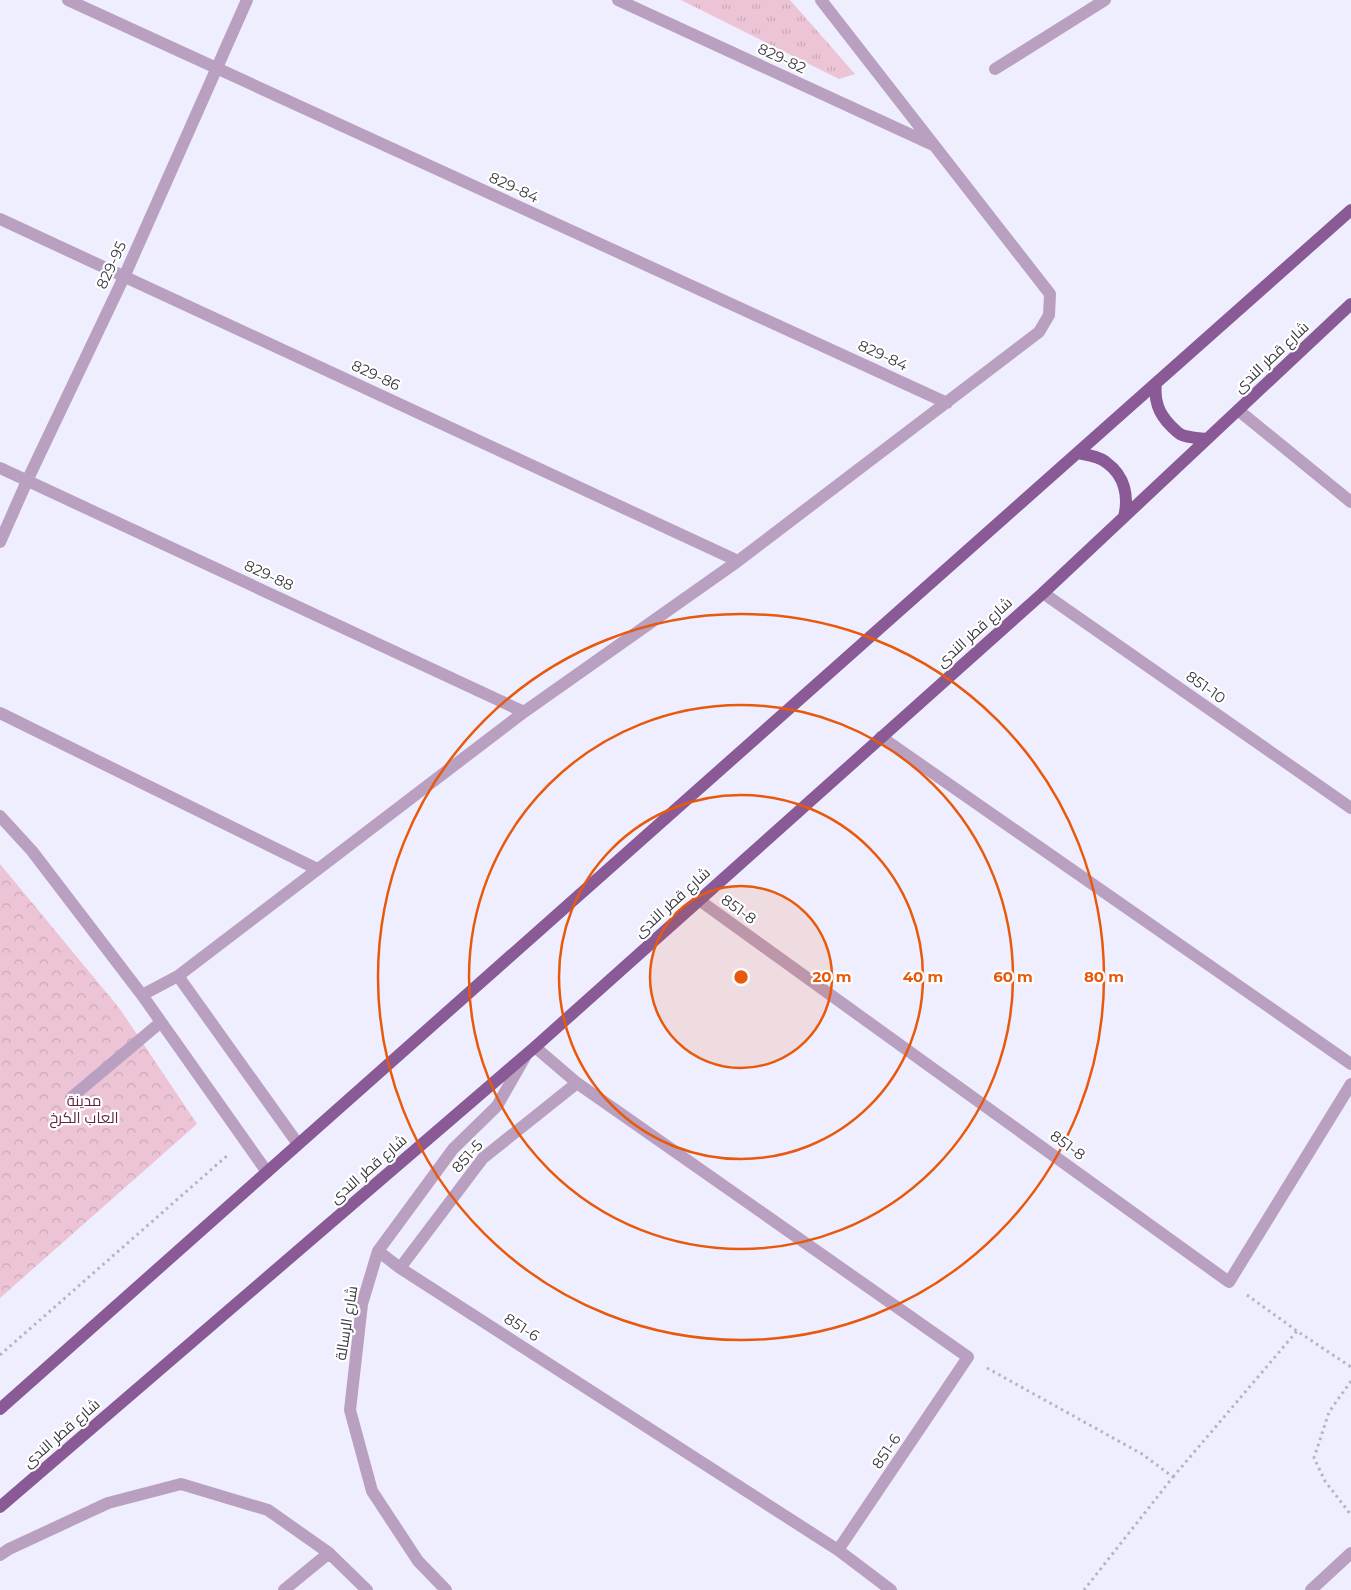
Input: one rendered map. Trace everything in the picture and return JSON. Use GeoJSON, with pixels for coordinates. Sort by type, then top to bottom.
{"type":"FeatureCollection","features":[{"type":"Feature","properties":{"kind":"main road"},"geometry":{"type":"LineString","coordinates":[[0,1409],[1351,210]]}},
{"type":"Feature","properties":{"kind":"main road","name":"شارع قطر الندى"},"geometry":{"type":"LineString","coordinates":[[0,1507],[531,1050],[1043,593],[1351,304]]}},
{"type":"Feature","properties":{"kind":"main road"},"geometry":{"type":"LineString","coordinates":[[1156,383],[1154,396],[1160,414],[1168,424],[1180,434],[1207,439]]}},
{"type":"Feature","properties":{"kind":"main road"},"geometry":{"type":"LineString","coordinates":[[1076,453],[1093,456],[1107,462],[1117,474],[1124,485],[1128,503],[1124,517]]}},
{"type":"Feature","properties":{"kind":"street","name":"829-84"},"geometry":{"type":"LineString","coordinates":[[68,0],[948,403]]}},
{"type":"Feature","properties":{"kind":"street","name":"829-95"},"geometry":{"type":"LineString","coordinates":[[0,542],[124,277],[247,0]]}},
{"type":"Feature","properties":{"kind":"street","name":"829-82"},"geometry":{"type":"LineString","coordinates":[[618,0],[934,145]]}},
{"type":"Feature","properties":{"kind":"street"},"geometry":{"type":"LineString","coordinates":[[142,995],[178,976],[524,712],[738,560],[948,403],[1039,332],[1049,315],[1050,294],[821,0]]}},
{"type":"Feature","properties":{"kind":"street"},"geometry":{"type":"LineString","coordinates":[[995,69],[1105,0]]}},
{"type":"Feature","properties":{"kind":"street","name":"829-86"},"geometry":{"type":"LineString","coordinates":[[0,219],[738,560]]}},
{"type":"Feature","properties":{"kind":"street"},"geometry":{"type":"LineString","coordinates":[[1238,410],[1351,502]]}},
{"type":"Feature","properties":{"kind":"street","name":"829-88"},"geometry":{"type":"LineString","coordinates":[[0,468],[524,712]]}},
{"type":"Feature","properties":{"kind":"street","name":"851-10"},"geometry":{"type":"LineString","coordinates":[[1043,593],[1351,808]]}},
{"type":"Feature","properties":{"kind":"street"},"geometry":{"type":"LineString","coordinates":[[0,713],[317,869]]}},
{"type":"Feature","properties":{"kind":"street"},"geometry":{"type":"LineString","coordinates":[[881,737],[1351,1064]]}},
{"type":"Feature","properties":{"kind":"street"},"geometry":{"type":"LineString","coordinates":[[0,816],[32,851],[142,995],[267,1172]]}},
{"type":"Feature","properties":{"kind":"street","name":"851-8"},"geometry":{"type":"LineString","coordinates":[[699,900],[1229,1282]]}},
{"type":"Feature","properties":{"kind":"street"},"geometry":{"type":"LineString","coordinates":[[178,976],[298,1144]]}},
{"type":"Feature","properties":{"kind":"street"},"geometry":{"type":"LineString","coordinates":[[72,1097],[161,1022]]}},
{"type":"Feature","properties":{"kind":"street"},"geometry":{"type":"LineString","coordinates":[[531,1050],[968,1357]]}},
{"type":"Feature","properties":{"kind":"street","name":"شارع الرسالة"},"geometry":{"type":"LineString","coordinates":[[446,1590],[418,1561],[372,1491],[350,1410],[362,1304],[378,1251],[453,1149],[497,1106],[531,1050]]}},
{"type":"Feature","properties":{"kind":"street","name":"851-5"},"geometry":{"type":"LineString","coordinates":[[400,1268],[483,1158],[577,1083]]}},
{"type":"Feature","properties":{"kind":"street"},"geometry":{"type":"LineString","coordinates":[[1229,1282],[1351,1084]]}},
{"type":"Feature","properties":{"kind":"street","name":"851-6"},"geometry":{"type":"LineString","coordinates":[[378,1251],[400,1268],[838,1550],[968,1357]]}},
{"type":"Feature","properties":{"kind":"street"},"geometry":{"type":"LineString","coordinates":[[0,1555],[9,1549],[108,1503],[181,1484],[268,1510],[329,1553],[367,1590]]}},
{"type":"Feature","properties":{"kind":"street"},"geometry":{"type":"LineString","coordinates":[[838,1550],[891,1590]]}},
{"type":"Feature","properties":{"kind":"street"},"geometry":{"type":"LineString","coordinates":[[284,1590],[329,1553]]}},
{"type":"Feature","properties":{"kind":"street"},"geometry":{"type":"LineString","coordinates":[[1311,1590],[1351,1553]]}},
{"type":"Feature","properties":{"kind":"path"},"geometry":{"type":"LineString","coordinates":[[0,1355],[244,1140]]}},
{"type":"Feature","properties":{"kind":"path"},"geometry":{"type":"LineString","coordinates":[[1229,1282],[1351,1367]]}},
{"type":"Feature","properties":{"kind":"path"},"geometry":{"type":"LineString","coordinates":[[1084,1590],[1173,1477],[1297,1331]]}},
{"type":"Feature","properties":{"kind":"path"},"geometry":{"type":"LineString","coordinates":[[968,1357],[1142,1454],[1173,1477]]}},
{"type":"Feature","properties":{"kind":"path"},"geometry":{"type":"LineString","coordinates":[[1351,1381],[1329,1412],[1314,1458],[1325,1481],[1351,1515]]}},
{"type":"Feature","properties":{"kind":"green space"},"geometry":{"type":"Polygon","coordinates":[[[681,0],[790,0],[855,74],[839,79],[681,0]]]}},
{"type":"Feature","properties":{"kind":"green space","name":"مدينة العاب الكرخ"},"geometry":{"type":"Polygon","coordinates":[[[0,864],[120,1009],[197,1124],[0,1298],[0,864]]]}}]}
